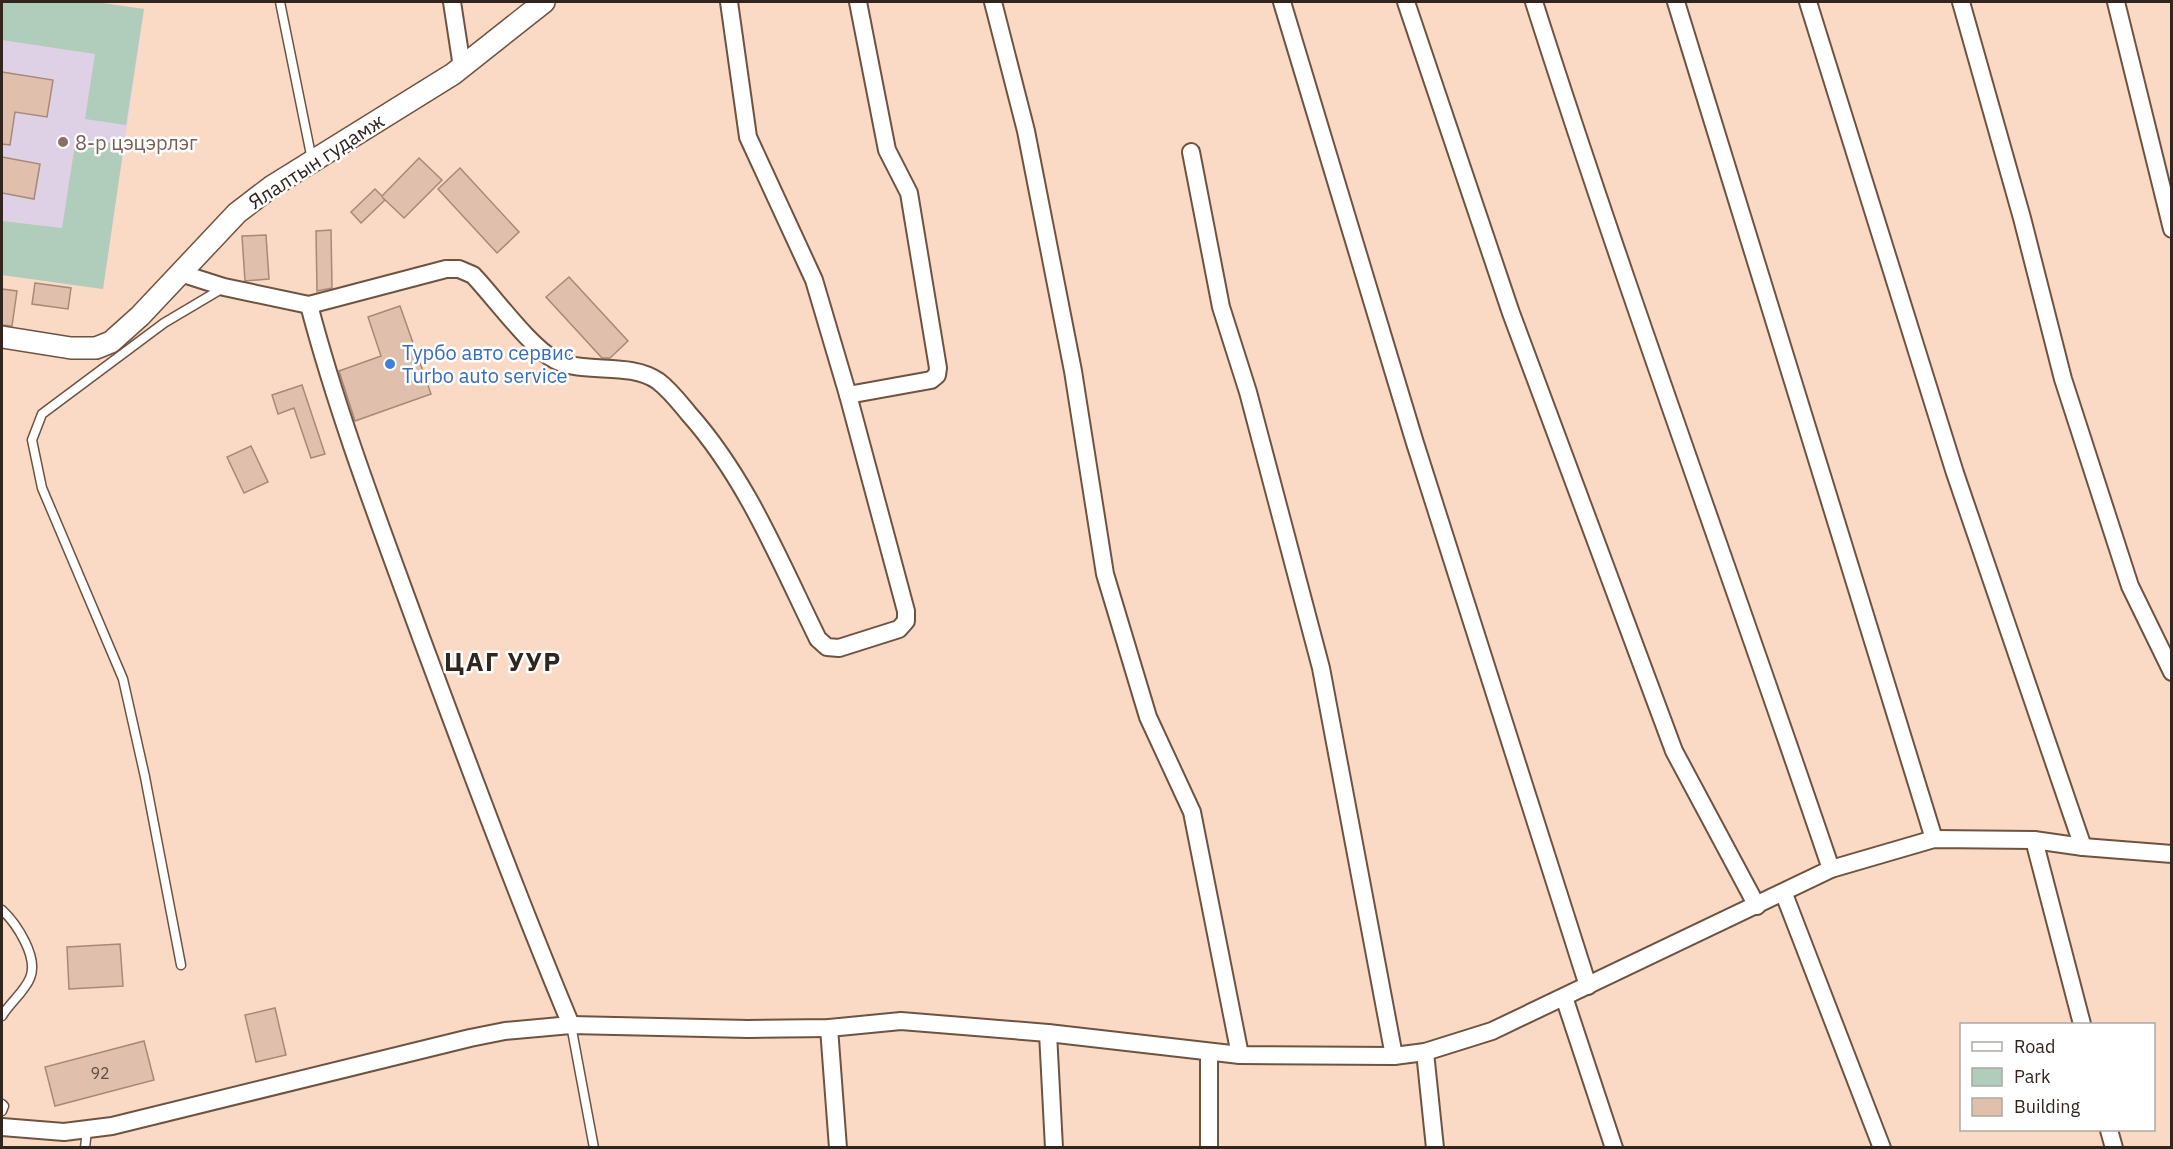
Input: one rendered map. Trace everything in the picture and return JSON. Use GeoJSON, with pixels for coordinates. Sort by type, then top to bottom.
{"type":"FeatureCollection","features":[{"type":"Feature","properties":{"kind":"street"},"geometry":{"type":"LineString","coordinates":[[452,2],[462,67]]}},
{"type":"Feature","properties":{"kind":"street","name":"Ялалтын гудамж"},"geometry":{"type":"LineString","coordinates":[[2,337],[71,348],[96,348],[111,342],[237,213],[271,187],[462,67],[544,2]]}},
{"type":"Feature","properties":{"kind":"street"},"geometry":{"type":"LineString","coordinates":[[180,273],[224,287],[309,305],[446,269],[459,269],[473,274],[541,351],[556,361],[642,374],[656,380],[667,389],[717,445],[738,480],[818,639],[827,646],[839,648],[899,629],[906,621],[906,611],[848,395],[814,280],[748,137],[729,2]]}},
{"type":"Feature","properties":{"kind":"street"},"geometry":{"type":"LineString","coordinates":[[848,395],[931,380],[937,375],[938,368],[909,193],[887,150],[858,2]]}},
{"type":"Feature","properties":{"kind":"street"},"geometry":{"type":"LineString","coordinates":[[993,2],[1033,165],[1073,371],[1105,574],[1148,717],[1192,812],[1239,1055]]}},
{"type":"Feature","properties":{"kind":"street"},"geometry":{"type":"LineString","coordinates":[[1282,2],[1419,455],[1588,986]]}},
{"type":"Feature","properties":{"kind":"street"},"geometry":{"type":"LineString","coordinates":[[1406,2],[1511,313],[1674,751],[1757,906]]}},
{"type":"Feature","properties":{"kind":"street"},"geometry":{"type":"LineString","coordinates":[[1534,2],[1584,156],[1734,583],[1831,869]]}},
{"type":"Feature","properties":{"kind":"street"},"geometry":{"type":"LineString","coordinates":[[1676,2],[1934,839]]}},
{"type":"Feature","properties":{"kind":"street"},"geometry":{"type":"LineString","coordinates":[[1808,2],[1955,473],[2083,848]]}},
{"type":"Feature","properties":{"kind":"street"},"geometry":{"type":"LineString","coordinates":[[1961,2],[2022,218],[2063,379],[2130,586],[2172,672]]}},
{"type":"Feature","properties":{"kind":"street"},"geometry":{"type":"LineString","coordinates":[[2116,2],[2172,229]]}},
{"type":"Feature","properties":{"kind":"street"},"geometry":{"type":"LineString","coordinates":[[1191,152],[1221,307],[1248,392],[1321,668],[1394,1056]]}},
{"type":"Feature","properties":{"kind":"street"},"geometry":{"type":"LineString","coordinates":[[309,305],[322,356],[389,551],[534,936],[571,1025]]}},
{"type":"Feature","properties":{"kind":"street"},"geometry":{"type":"LineString","coordinates":[[2,1127],[42,1132],[87,1130],[470,1038],[505,1031],[571,1025],[748,1029],[829,1028],[902,1021],[1048,1033],[1239,1055],[1394,1056],[1425,1052],[1492,1031],[1784,894],[1831,869],[1934,839],[2034,840],[2083,848],[2172,854]]}},
{"type":"Feature","properties":{"kind":"street"},"geometry":{"type":"LineString","coordinates":[[2034,840],[2082,1023]]}},
{"type":"Feature","properties":{"kind":"street"},"geometry":{"type":"LineString","coordinates":[[1784,894],[1882,1148]]}},
{"type":"Feature","properties":{"kind":"street"},"geometry":{"type":"LineString","coordinates":[[1564,997],[1614,1148]]}},
{"type":"Feature","properties":{"kind":"street"},"geometry":{"type":"LineString","coordinates":[[829,1028],[838,1148]]}},
{"type":"Feature","properties":{"kind":"street"},"geometry":{"type":"LineString","coordinates":[[1048,1033],[1054,1148]]}},
{"type":"Feature","properties":{"kind":"street"},"geometry":{"type":"LineString","coordinates":[[1209,1052],[1209,1148]]}},
{"type":"Feature","properties":{"kind":"street"},"geometry":{"type":"LineString","coordinates":[[1425,1052],[1434,1148]]}},
{"type":"Feature","properties":{"kind":"street"},"geometry":{"type":"LineString","coordinates":[[2109,1131],[2114,1148]]}},
{"type":"Feature","properties":{"kind":"lane"},"geometry":{"type":"LineString","coordinates":[[280,2],[312,162]]}},
{"type":"Feature","properties":{"kind":"lane"},"geometry":{"type":"LineString","coordinates":[[181,965],[145,777],[123,679],[42,488],[32,440],[42,414],[164,323],[224,287]]}},
{"type":"Feature","properties":{"kind":"lane"},"geometry":{"type":"LineString","coordinates":[[2,910],[12,920],[32,961],[30,978],[2,1016]]}},
{"type":"Feature","properties":{"kind":"lane"},"geometry":{"type":"LineString","coordinates":[[571,1025],[594,1148]]}},
{"type":"Feature","properties":{"kind":"lane"},"geometry":{"type":"LineString","coordinates":[[2,1104],[4,1106],[2,1111]]}},
{"type":"Feature","properties":{"kind":"lane"},"geometry":{"type":"LineString","coordinates":[[85,1148],[87,1130]]}},
{"type":"Feature","properties":{"kind":"shaded area","name":"8-р цэцэрлэг"},"geometry":{"type":"Polygon","coordinates":[[[2,2],[93,2],[144,9],[103,289],[2,275],[2,2]]]}},
{"type":"Feature","properties":{"kind":"green space"},"geometry":{"type":"Polygon","coordinates":[[[2,2],[95,2],[144,9],[126,125],[85,119],[95,54],[2,40],[2,2]]]}},
{"type":"Feature","properties":{"kind":"green space"},"geometry":{"type":"Polygon","coordinates":[[[76,138],[124,145],[103,289],[2,275],[2,221],[62,228],[76,138]]]}},
{"type":"Feature","properties":{"kind":"building"},"geometry":{"type":"Polygon","coordinates":[[[2,72],[53,80],[47,117],[15,112],[10,145],[2,144],[2,72]]]}},
{"type":"Feature","properties":{"kind":"building"},"geometry":{"type":"Polygon","coordinates":[[[2,157],[40,164],[34,199],[2,193],[2,157]]]}},
{"type":"Feature","properties":{"kind":"building"},"geometry":{"type":"Polygon","coordinates":[[[419,158],[442,180],[404,218],[382,197],[385,200],[361,223],[351,212],[375,189],[382,196],[419,158]]]}},
{"type":"Feature","properties":{"kind":"building"},"geometry":{"type":"Polygon","coordinates":[[[460,168],[519,232],[497,253],[438,189],[460,168]]]}},
{"type":"Feature","properties":{"kind":"building"},"geometry":{"type":"Polygon","coordinates":[[[331,230],[332,288],[317,291],[316,231],[331,230]]]}},
{"type":"Feature","properties":{"kind":"building"},"geometry":{"type":"Polygon","coordinates":[[[266,235],[269,279],[245,281],[242,236],[266,235]]]}},
{"type":"Feature","properties":{"kind":"building"},"geometry":{"type":"Polygon","coordinates":[[[569,277],[628,341],[610,358],[602,358],[546,297],[569,277]]]}},
{"type":"Feature","properties":{"kind":"building"},"geometry":{"type":"Polygon","coordinates":[[[35,283],[71,288],[68,309],[32,304],[35,283]]]}},
{"type":"Feature","properties":{"kind":"building"},"geometry":{"type":"Polygon","coordinates":[[[2,289],[17,291],[12,326],[2,325],[2,289]]]}},
{"type":"Feature","properties":{"kind":"building","name":"Турбо авто сервис Turbo auto service"},"geometry":{"type":"Polygon","coordinates":[[[400,306],[431,394],[355,421],[339,371],[381,356],[368,317],[400,306]]]}},
{"type":"Feature","properties":{"kind":"building"},"geometry":{"type":"Polygon","coordinates":[[[302,385],[325,454],[311,458],[294,408],[278,414],[272,395],[302,385]]]}},
{"type":"Feature","properties":{"kind":"building"},"geometry":{"type":"Polygon","coordinates":[[[251,446],[268,482],[244,493],[227,457],[251,446]]]}},
{"type":"Feature","properties":{"kind":"building"},"geometry":{"type":"Polygon","coordinates":[[[120,944],[123,986],[69,989],[67,947],[120,944]]]}},
{"type":"Feature","properties":{"kind":"building"},"geometry":{"type":"Polygon","coordinates":[[[275,1008],[286,1055],[256,1062],[245,1015],[275,1008]]]}},
{"type":"Feature","properties":{"kind":"building"},"geometry":{"type":"Polygon","coordinates":[[[144,1041],[154,1080],[55,1106],[45,1067],[144,1041]]]}},
{"type":"Feature","properties":{"kind":"place","name":"8-р цэцэрлэг"},"geometry":{"type":"Point","coordinates":[63,142]}},
{"type":"Feature","properties":{"kind":"place","name":"Турбо авто сервис Turbo auto service"},"geometry":{"type":"Point","coordinates":[390,364]}},
{"type":"Feature","properties":{"kind":"district","name":"ЦАГ УУР"},"geometry":{"type":"Point","coordinates":[503,661]}}]}
